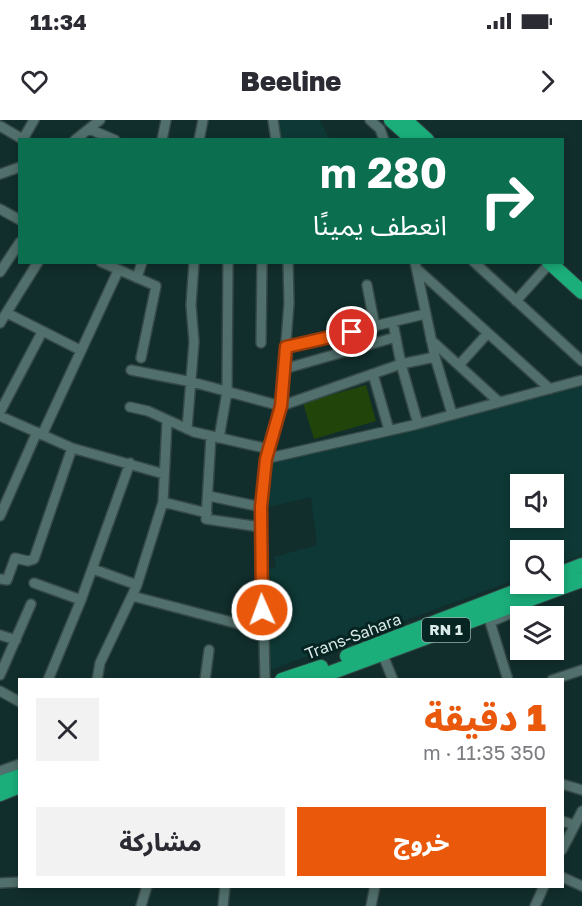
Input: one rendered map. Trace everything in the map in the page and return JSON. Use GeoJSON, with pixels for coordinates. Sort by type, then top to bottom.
{"type":"FeatureCollection","features":[{"type":"Feature","properties":{"kind":"highway"},"geometry":{"type":"LineString","coordinates":[[391,120],[411,138]]}},
{"type":"Feature","properties":{"kind":"highway"},"geometry":{"type":"LineString","coordinates":[[405,120],[425,138]]}},
{"type":"Feature","properties":{"kind":"highway"},"geometry":{"type":"LineString","coordinates":[[555,264],[582,292]]}},
{"type":"Feature","properties":{"kind":"highway"},"geometry":{"type":"LineString","coordinates":[[556,264],[582,281]]}},
{"type":"Feature","properties":{"kind":"highway"},"geometry":{"type":"LineString","coordinates":[[564,572],[582,565]]}},
{"type":"Feature","properties":{"kind":"highway","name":"RN 1"},"geometry":{"type":"LineString","coordinates":[[316,678],[582,580]]}},
{"type":"Feature","properties":{"kind":"highway","name":"Trans-Sahara"},"geometry":{"type":"LineString","coordinates":[[287,678],[510,593]]}},
{"type":"Feature","properties":{"kind":"highway"},"geometry":{"type":"LineString","coordinates":[[0,783],[18,777]]}},
{"type":"Feature","properties":{"kind":"highway"},"geometry":{"type":"LineString","coordinates":[[0,794],[18,787]]}},
{"type":"Feature","properties":{"kind":"street"},"geometry":{"type":"LineString","coordinates":[[24,138],[34,120]]}},
{"type":"Feature","properties":{"kind":"street"},"geometry":{"type":"LineString","coordinates":[[78,138],[100,120]]}},
{"type":"Feature","properties":{"kind":"street"},"geometry":{"type":"LineString","coordinates":[[162,138],[166,120]]}},
{"type":"Feature","properties":{"kind":"street"},"geometry":{"type":"LineString","coordinates":[[199,138],[203,120]]}},
{"type":"Feature","properties":{"kind":"street"},"geometry":{"type":"LineString","coordinates":[[273,120],[276,138]]}},
{"type":"Feature","properties":{"kind":"street"},"geometry":{"type":"LineString","coordinates":[[370,120],[380,129],[383,138]]}},
{"type":"Feature","properties":{"kind":"street"},"geometry":{"type":"LineString","coordinates":[[0,126],[21,138]]}},
{"type":"Feature","properties":{"kind":"street"},"geometry":{"type":"LineString","coordinates":[[89,129],[110,138]]}},
{"type":"Feature","properties":{"kind":"street"},"geometry":{"type":"LineString","coordinates":[[2,171],[18,167]]}},
{"type":"Feature","properties":{"kind":"street"},"geometry":{"type":"LineString","coordinates":[[0,209],[18,219]]}},
{"type":"Feature","properties":{"kind":"street"},"geometry":{"type":"LineString","coordinates":[[0,273],[18,245]]}},
{"type":"Feature","properties":{"kind":"street"},"geometry":{"type":"LineString","coordinates":[[0,323],[37,264]]}},
{"type":"Feature","properties":{"kind":"street"},"geometry":{"type":"LineString","coordinates":[[105,264],[156,286],[141,358]]}},
{"type":"Feature","properties":{"kind":"street"},"geometry":{"type":"LineString","coordinates":[[137,278],[141,264]]}},
{"type":"Feature","properties":{"kind":"street"},"geometry":{"type":"LineString","coordinates":[[187,429],[194,342],[191,305],[194,264]]}},
{"type":"Feature","properties":{"kind":"street"},"geometry":{"type":"LineString","coordinates":[[228,264],[226,392],[215,437],[206,519],[260,527]]}},
{"type":"Feature","properties":{"kind":"street"},"geometry":{"type":"LineString","coordinates":[[261,343],[262,264]]}},
{"type":"Feature","properties":{"kind":"street"},"geometry":{"type":"LineString","coordinates":[[265,678],[261,507],[266,459],[281,406],[289,303],[288,264]]}},
{"type":"Feature","properties":{"kind":"street"},"geometry":{"type":"LineString","coordinates":[[476,264],[582,361]]}},
{"type":"Feature","properties":{"kind":"street"},"geometry":{"type":"LineString","coordinates":[[516,301],[553,264]]}},
{"type":"Feature","properties":{"kind":"street"},"geometry":{"type":"LineString","coordinates":[[416,266],[424,314],[452,414]]}},
{"type":"Feature","properties":{"kind":"street"},"geometry":{"type":"LineString","coordinates":[[416,266],[550,388]]}},
{"type":"Feature","properties":{"kind":"street"},"geometry":{"type":"LineString","coordinates":[[0,516],[118,271]]}},
{"type":"Feature","properties":{"kind":"street"},"geometry":{"type":"LineString","coordinates":[[367,285],[375,327]]}},
{"type":"Feature","properties":{"kind":"street"},"geometry":{"type":"LineString","coordinates":[[7,313],[80,350]]}},
{"type":"Feature","properties":{"kind":"street"},"geometry":{"type":"LineString","coordinates":[[286,347],[424,314]]}},
{"type":"Feature","properties":{"kind":"street"},"geometry":{"type":"LineString","coordinates":[[393,323],[401,364],[418,424]]}},
{"type":"Feature","properties":{"kind":"street"},"geometry":{"type":"LineString","coordinates":[[42,332],[0,414],[72,448],[164,474]]}},
{"type":"Feature","properties":{"kind":"street"},"geometry":{"type":"LineString","coordinates":[[459,365],[488,333]]}},
{"type":"Feature","properties":{"kind":"street"},"geometry":{"type":"LineString","coordinates":[[284,369],[396,337]]}},
{"type":"Feature","properties":{"kind":"street"},"geometry":{"type":"LineString","coordinates":[[431,340],[499,402]]}},
{"type":"Feature","properties":{"kind":"street"},"geometry":{"type":"LineString","coordinates":[[132,370],[192,382],[281,406],[401,364],[435,357]]}},
{"type":"Feature","properties":{"kind":"street"},"geometry":{"type":"LineString","coordinates":[[373,374],[389,430]]}},
{"type":"Feature","properties":{"kind":"street"},"geometry":{"type":"LineString","coordinates":[[266,459],[418,424],[582,380]]}},
{"type":"Feature","properties":{"kind":"street"},"geometry":{"type":"LineString","coordinates":[[130,407],[148,411],[167,422],[187,429],[268,449]]}},
{"type":"Feature","properties":{"kind":"street"},"geometry":{"type":"LineString","coordinates":[[97,678],[100,663],[137,585],[163,502],[167,422]]}},
{"type":"Feature","properties":{"kind":"street"},"geometry":{"type":"LineString","coordinates":[[0,579],[7,580],[15,558],[28,561],[34,559],[72,448]]}},
{"type":"Feature","properties":{"kind":"street"},"geometry":{"type":"LineString","coordinates":[[49,678],[93,569],[130,463]]}},
{"type":"Feature","properties":{"kind":"street"},"geometry":{"type":"LineString","coordinates":[[209,496],[261,507]]}},
{"type":"Feature","properties":{"kind":"street"},"geometry":{"type":"LineString","coordinates":[[163,502],[207,513]]}},
{"type":"Feature","properties":{"kind":"street"},"geometry":{"type":"LineString","coordinates":[[93,569],[137,585]]}},
{"type":"Feature","properties":{"kind":"street"},"geometry":{"type":"LineString","coordinates":[[34,583],[81,600]]}},
{"type":"Feature","properties":{"kind":"street"},"geometry":{"type":"LineString","coordinates":[[507,678],[490,622],[582,586]]}},
{"type":"Feature","properties":{"kind":"street"},"geometry":{"type":"LineString","coordinates":[[132,596],[262,630]]}},
{"type":"Feature","properties":{"kind":"street"},"geometry":{"type":"LineString","coordinates":[[0,675],[31,604]]}},
{"type":"Feature","properties":{"kind":"street"},"geometry":{"type":"LineString","coordinates":[[0,635],[16,640]]}},
{"type":"Feature","properties":{"kind":"street"},"geometry":{"type":"LineString","coordinates":[[205,678],[209,650]]}},
{"type":"Feature","properties":{"kind":"street"},"geometry":{"type":"LineString","coordinates":[[382,653],[392,678]]}},
{"type":"Feature","properties":{"kind":"street"},"geometry":{"type":"LineString","coordinates":[[558,678],[582,670]]}},
{"type":"Feature","properties":{"kind":"street"},"geometry":{"type":"LineString","coordinates":[[0,692],[18,701]]}},
{"type":"Feature","properties":{"kind":"street"},"geometry":{"type":"LineString","coordinates":[[0,771],[18,765]]}},
{"type":"Feature","properties":{"kind":"street"},"geometry":{"type":"LineString","coordinates":[[564,785],[582,790]]}},
{"type":"Feature","properties":{"kind":"street"},"geometry":{"type":"LineString","coordinates":[[564,846],[582,811]]}},
{"type":"Feature","properties":{"kind":"street"},"geometry":{"type":"LineString","coordinates":[[564,822],[574,825]]}},
{"type":"Feature","properties":{"kind":"street"},"geometry":{"type":"LineString","coordinates":[[564,878],[582,886]]}},
{"type":"Feature","properties":{"kind":"street"},"geometry":{"type":"LineString","coordinates":[[0,883],[18,882]]}},
{"type":"Feature","properties":{"kind":"street"},"geometry":{"type":"LineString","coordinates":[[141,906],[146,888]]}},
{"type":"Feature","properties":{"kind":"street"},"geometry":{"type":"LineString","coordinates":[[223,906],[225,888]]}},
{"type":"Feature","properties":{"kind":"street"},"geometry":{"type":"LineString","coordinates":[[371,906],[375,888]]}},
{"type":"Feature","properties":{"kind":"street"},"geometry":{"type":"LineString","coordinates":[[535,906],[543,888]]}},
{"type":"Feature","properties":{"kind":"shaded area"},"geometry":{"type":"Polygon","coordinates":[[[276,120],[320,120],[329,138],[280,138],[276,120]]]}},
{"type":"Feature","properties":{"kind":"shaded area"},"geometry":{"type":"Polygon","coordinates":[[[582,384],[582,555],[564,561],[564,540],[510,540],[510,582],[270,670],[270,636],[266,633],[262,571],[276,567],[274,557],[317,545],[311,497],[265,508],[270,463],[582,384]]]}},
{"type":"Feature","properties":{"kind":"green space"},"geometry":{"type":"Polygon","coordinates":[[[366,385],[376,421],[314,439],[303,403],[366,385]]]}},
{"type":"Feature","properties":{"kind":"route"},"geometry":{"type":"LineString","coordinates":[[262,610],[261,507],[266,459],[281,406],[286,347],[352,332]]}}]}
